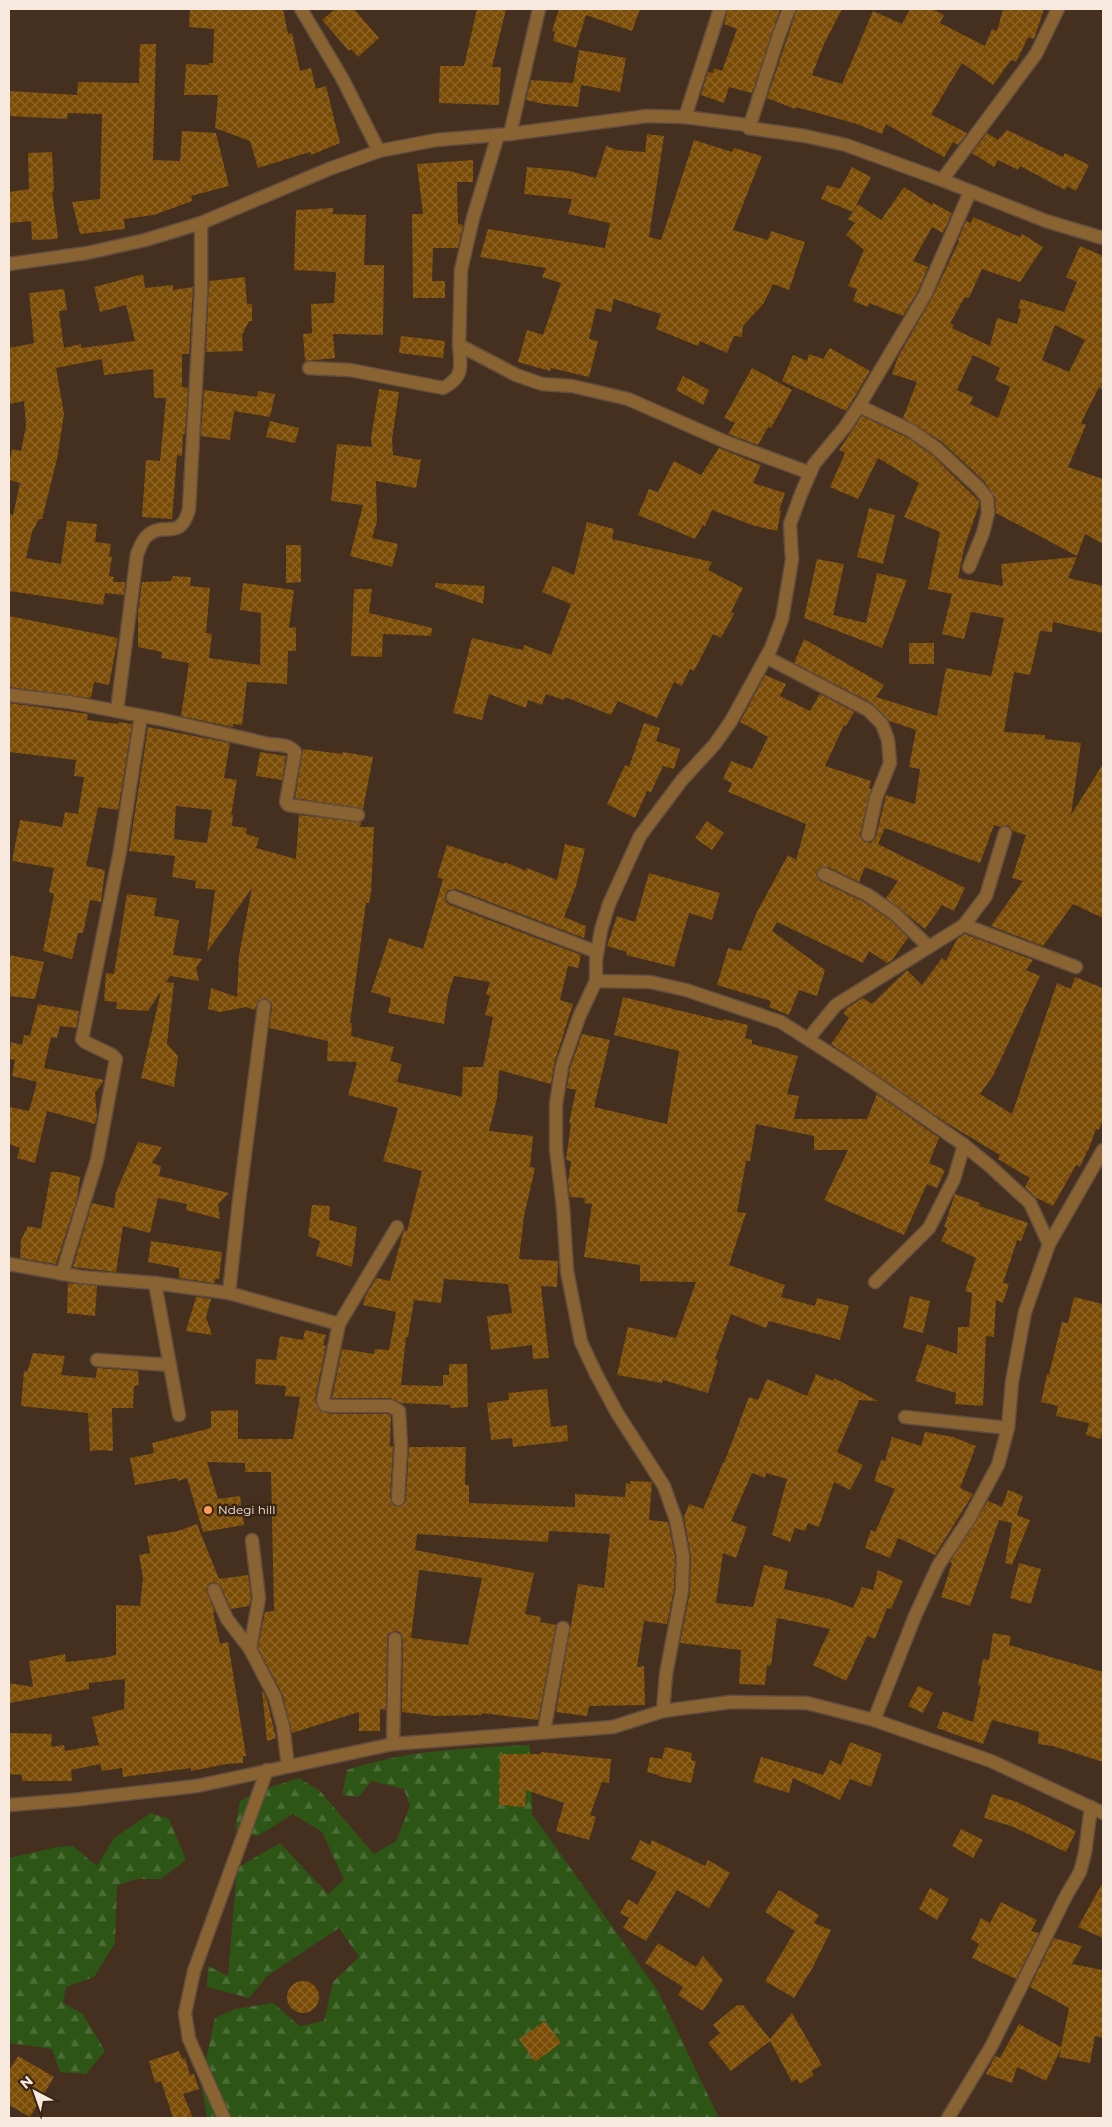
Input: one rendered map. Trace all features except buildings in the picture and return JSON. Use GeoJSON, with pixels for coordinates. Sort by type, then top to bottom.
{"type":"FeatureCollection","features":[{"type":"Feature","properties":{"kind":"street"},"geometry":{"type":"LineString","coordinates":[[302,9],[342,78],[380,151]]}},
{"type":"Feature","properties":{"kind":"street"},"geometry":{"type":"LineString","coordinates":[[309,368],[350,370],[443,388],[452,383],[461,371],[459,346],[461,270],[473,218],[504,134],[539,9]]}},
{"type":"Feature","properties":{"kind":"street"},"geometry":{"type":"LineString","coordinates":[[685,117],[720,9]]}},
{"type":"Feature","properties":{"kind":"street"},"geometry":{"type":"LineString","coordinates":[[749,128],[779,35],[790,9]]}},
{"type":"Feature","properties":{"kind":"street"},"geometry":{"type":"LineString","coordinates":[[942,180],[1036,54],[1058,9]]}},
{"type":"Feature","properties":{"kind":"street"},"geometry":{"type":"LineString","coordinates":[[9,264],[87,253],[145,240],[201,223],[329,169],[380,151],[436,140],[504,134],[647,116],[685,117],[747,124],[749,128],[804,136],[846,145],[1046,221],[1103,238]]}},
{"type":"Feature","properties":{"kind":"street"},"geometry":{"type":"LineString","coordinates":[[663,1711],[666,1674],[682,1590],[683,1556],[676,1520],[664,1486],[617,1413],[581,1342],[567,1271],[563,1207],[556,1149],[556,1104],[562,1066],[579,1016],[596,981],[597,952],[609,904],[640,836],[682,780],[715,744],[731,720],[766,657],[782,618],[792,560],[790,524],[810,473],[814,464],[845,428],[925,294],[970,192]]}},
{"type":"Feature","properties":{"kind":"street"},"geometry":{"type":"LineString","coordinates":[[117,711],[137,554],[147,536],[160,530],[180,527],[186,521],[189,509],[201,292],[201,223]]}},
{"type":"Feature","properties":{"kind":"street"},"geometry":{"type":"LineString","coordinates":[[459,346],[516,375],[542,384],[572,386],[628,399],[726,442],[810,473]]}},
{"type":"Feature","properties":{"kind":"street"},"geometry":{"type":"LineString","coordinates":[[859,406],[910,430],[936,448],[978,486],[987,498],[988,513],[983,532],[969,567]]}},
{"type":"Feature","properties":{"kind":"street"},"geometry":{"type":"LineString","coordinates":[[766,657],[868,710],[882,724],[888,740],[890,763],[876,798],[868,834]]}},
{"type":"Feature","properties":{"kind":"street"},"geometry":{"type":"LineString","coordinates":[[9,695],[69,702],[292,747],[295,752],[286,802],[288,805],[358,815]]}},
{"type":"Feature","properties":{"kind":"street"},"geometry":{"type":"LineString","coordinates":[[62,1274],[97,1160],[116,1059],[82,1039],[120,851],[141,716]]}},
{"type":"Feature","properties":{"kind":"street"},"geometry":{"type":"LineString","coordinates":[[808,1039],[836,1005],[964,925],[986,896],[1005,833]]}},
{"type":"Feature","properties":{"kind":"street"},"geometry":{"type":"LineString","coordinates":[[824,874],[868,895],[895,914],[929,947]]}},
{"type":"Feature","properties":{"kind":"street"},"geometry":{"type":"LineString","coordinates":[[453,897],[597,952]]}},
{"type":"Feature","properties":{"kind":"street"},"geometry":{"type":"LineString","coordinates":[[964,925],[1076,967]]}},
{"type":"Feature","properties":{"kind":"street"},"geometry":{"type":"LineString","coordinates":[[596,981],[650,982],[686,990],[781,1022],[964,1145],[991,1167],[1030,1203],[1049,1244]]}},
{"type":"Feature","properties":{"kind":"street"},"geometry":{"type":"LineString","coordinates":[[229,1293],[264,1006]]}},
{"type":"Feature","properties":{"kind":"street"},"geometry":{"type":"LineString","coordinates":[[875,1282],[929,1228],[954,1178],[964,1145]]}},
{"type":"Feature","properties":{"kind":"street"},"geometry":{"type":"LineString","coordinates":[[874,1720],[915,1616],[938,1566],[969,1518],[998,1465],[1008,1428],[1012,1382],[1025,1312],[1049,1244],[1103,1150]]}},
{"type":"Feature","properties":{"kind":"street"},"geometry":{"type":"LineString","coordinates":[[396,1227],[340,1324],[323,1400],[325,1405],[390,1406],[399,1411],[401,1447],[398,1499]]}},
{"type":"Feature","properties":{"kind":"street"},"geometry":{"type":"LineString","coordinates":[[9,1264],[81,1277],[155,1283],[229,1293],[340,1324]]}},
{"type":"Feature","properties":{"kind":"street"},"geometry":{"type":"LineString","coordinates":[[155,1283],[179,1415]]}},
{"type":"Feature","properties":{"kind":"street"},"geometry":{"type":"LineString","coordinates":[[97,1360],[170,1365]]}},
{"type":"Feature","properties":{"kind":"street"},"geometry":{"type":"LineString","coordinates":[[905,1418],[1008,1428]]}},
{"type":"Feature","properties":{"kind":"street"},"geometry":{"type":"LineString","coordinates":[[250,1649],[260,1598],[252,1540]]}},
{"type":"Feature","properties":{"kind":"street"},"geometry":{"type":"LineString","coordinates":[[214,1590],[227,1620],[250,1649],[275,1697],[284,1726],[288,1766]]}},
{"type":"Feature","properties":{"kind":"street"},"geometry":{"type":"LineString","coordinates":[[544,1731],[562,1628]]}},
{"type":"Feature","properties":{"kind":"street"},"geometry":{"type":"LineString","coordinates":[[392,1744],[395,1639]]}},
{"type":"Feature","properties":{"kind":"street"},"geometry":{"type":"LineString","coordinates":[[9,1805],[197,1786],[392,1744],[613,1727],[663,1711],[732,1702],[807,1703],[874,1720],[991,1760],[1103,1813]]}},
{"type":"Feature","properties":{"kind":"street"},"geometry":{"type":"LineString","coordinates":[[224,2118],[189,2039],[185,2014],[194,1971],[267,1770]]}},
{"type":"Feature","properties":{"kind":"street"},"geometry":{"type":"LineString","coordinates":[[948,2118],[991,2047],[1080,1872],[1085,1853],[1091,1808]]}},
{"type":"Feature","properties":{"kind":"green space"},"geometry":{"type":"Polygon","coordinates":[[[530,1745],[532,1814],[658,1991],[719,2118],[207,2118],[201,2083],[215,2018],[235,2009],[273,2003],[300,2026],[324,2021],[333,1982],[359,1957],[339,1928],[267,1976],[249,1998],[207,1987],[208,1966],[228,1976],[237,1868],[280,1843],[328,1894],[344,1880],[322,1832],[293,1814],[258,1836],[235,1829],[240,1801],[259,1791],[299,1778],[320,1791],[374,1854],[396,1841],[410,1806],[404,1789],[371,1781],[359,1797],[342,1795],[347,1770],[369,1763],[414,1754],[530,1745]]]}},
{"type":"Feature","properties":{"kind":"green space"},"geometry":{"type":"Polygon","coordinates":[[[151,1813],[169,1819],[186,1860],[161,1879],[136,1879],[117,1886],[115,1943],[94,1977],[66,1987],[63,2003],[83,2014],[105,2051],[86,2074],[60,2072],[52,2049],[9,2043],[9,1858],[57,1847],[73,1846],[97,1866],[114,1838],[151,1813]]]}},
{"type":"Feature","properties":{"kind":"place","name":"Ndegi hill"},"geometry":{"type":"Point","coordinates":[208,1510]}}]}
